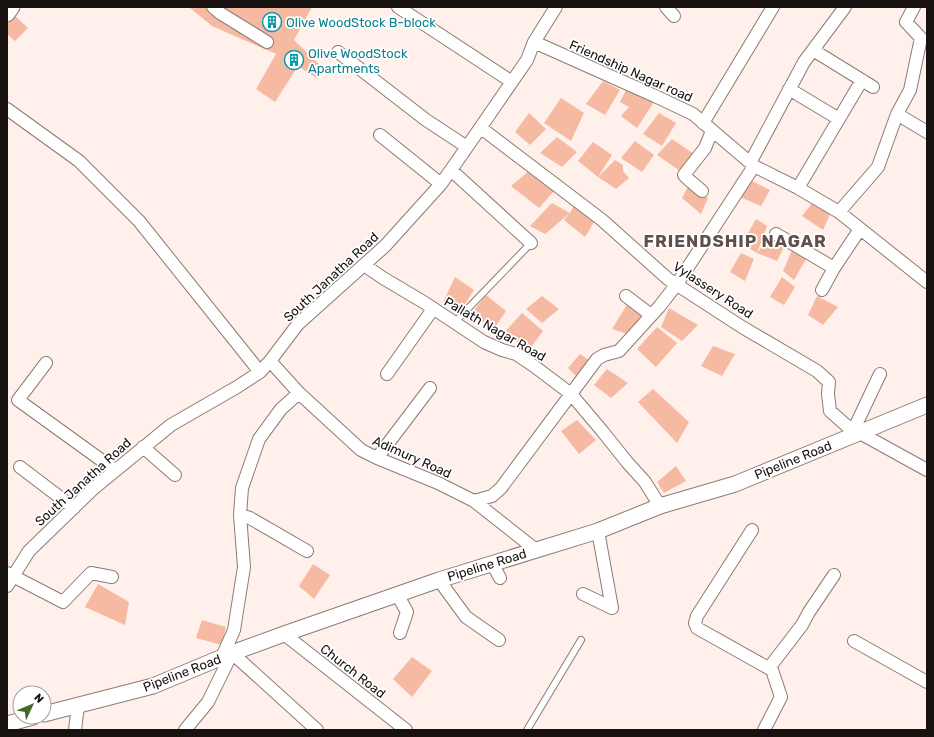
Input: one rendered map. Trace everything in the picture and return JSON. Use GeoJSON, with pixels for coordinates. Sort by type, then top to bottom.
{"type":"FeatureCollection","features":[{"type":"Feature","properties":{"kind":"street"},"geometry":{"type":"LineString","coordinates":[[7,14],[12,7]]}},
{"type":"Feature","properties":{"kind":"street"},"geometry":{"type":"LineString","coordinates":[[212,7],[267,42]]}},
{"type":"Feature","properties":{"kind":"street"},"geometry":{"type":"LineString","coordinates":[[398,7],[512,82]]}},
{"type":"Feature","properties":{"kind":"street","name":"South Janatha Road"},"geometry":{"type":"LineString","coordinates":[[9,579],[29,551],[94,488],[171,425],[260,372],[298,324],[385,246],[441,184],[512,82],[526,60],[534,42],[556,7]]}},
{"type":"Feature","properties":{"kind":"street"},"geometry":{"type":"LineString","coordinates":[[703,123],[773,7]]}},
{"type":"Feature","properties":{"kind":"street"},"geometry":{"type":"LineString","coordinates":[[474,501],[492,496],[501,488],[597,359],[604,355],[619,351],[677,284],[752,164],[804,62],[845,7]]}},
{"type":"Feature","properties":{"kind":"street"},"geometry":{"type":"LineString","coordinates":[[839,212],[878,167],[896,114],[910,90],[921,38],[906,22],[914,7]]}},
{"type":"Feature","properties":{"kind":"street","name":"Friendship Nagar road"},"geometry":{"type":"LineString","coordinates":[[534,42],[693,114],[752,164],[798,188],[839,212],[927,282]]}},
{"type":"Feature","properties":{"kind":"street"},"geometry":{"type":"LineString","coordinates":[[813,50],[873,87]]}},
{"type":"Feature","properties":{"kind":"street"},"geometry":{"type":"LineString","coordinates":[[338,52],[426,120],[467,147]]}},
{"type":"Feature","properties":{"kind":"street"},"geometry":{"type":"LineString","coordinates":[[798,188],[862,80]]}},
{"type":"Feature","properties":{"kind":"street"},"geometry":{"type":"LineString","coordinates":[[789,89],[839,119]]}},
{"type":"Feature","properties":{"kind":"street"},"geometry":{"type":"LineString","coordinates":[[7,109],[79,161],[138,221],[260,372]]}},
{"type":"Feature","properties":{"kind":"street"},"geometry":{"type":"LineString","coordinates":[[896,114],[927,132]]}},
{"type":"Feature","properties":{"kind":"street","name":"Vylassery Road"},"geometry":{"type":"LineString","coordinates":[[481,128],[602,220],[668,279],[742,327],[817,371],[829,382],[828,394],[830,411],[856,433],[927,470]]}},
{"type":"Feature","properties":{"kind":"street"},"geometry":{"type":"LineString","coordinates":[[702,191],[688,180],[684,174],[705,148],[712,131]]}},
{"type":"Feature","properties":{"kind":"street"},"geometry":{"type":"LineString","coordinates":[[380,134],[441,184]]}},
{"type":"Feature","properties":{"kind":"street"},"geometry":{"type":"LineString","coordinates":[[451,170],[531,243]]}},
{"type":"Feature","properties":{"kind":"street"},"geometry":{"type":"LineString","coordinates":[[822,290],[834,268],[860,229]]}},
{"type":"Feature","properties":{"kind":"street"},"geometry":{"type":"LineString","coordinates":[[776,234],[834,268]]}},
{"type":"Feature","properties":{"kind":"street","name":"Pallath Nagar Road"},"geometry":{"type":"LineString","coordinates":[[364,265],[484,342],[516,354],[571,394],[645,482],[660,506]]}},
{"type":"Feature","properties":{"kind":"street"},"geometry":{"type":"LineString","coordinates":[[626,296],[651,315]]}},
{"type":"Feature","properties":{"kind":"street"},"geometry":{"type":"LineString","coordinates":[[387,374],[433,309]]}},
{"type":"Feature","properties":{"kind":"street","name":"Adimury Road"},"geometry":{"type":"LineString","coordinates":[[270,361],[299,394],[361,450],[438,483],[474,501],[536,550]]}},
{"type":"Feature","properties":{"kind":"street"},"geometry":{"type":"LineString","coordinates":[[46,363],[18,400],[115,470]]}},
{"type":"Feature","properties":{"kind":"street"},"geometry":{"type":"LineString","coordinates":[[856,433],[880,374]]}},
{"type":"Feature","properties":{"kind":"street"},"geometry":{"type":"LineString","coordinates":[[377,458],[430,388]]}},
{"type":"Feature","properties":{"kind":"street"},"geometry":{"type":"LineString","coordinates":[[185,730],[208,702],[227,655],[234,630],[244,567],[240,514],[242,488],[259,438],[282,410],[299,394]]}},
{"type":"Feature","properties":{"kind":"street","name":"Pipeline Road"},"geometry":{"type":"LineString","coordinates":[[52,712],[153,686],[227,655],[397,594],[598,531],[660,506],[735,484],[927,405]]}},
{"type":"Feature","properties":{"kind":"street"},"geometry":{"type":"LineString","coordinates":[[143,448],[175,476]]}},
{"type":"Feature","properties":{"kind":"street"},"geometry":{"type":"LineString","coordinates":[[20,467],[74,508]]}},
{"type":"Feature","properties":{"kind":"street"},"geometry":{"type":"LineString","coordinates":[[240,514],[250,518],[306,551]]}},
{"type":"Feature","properties":{"kind":"street"},"geometry":{"type":"LineString","coordinates":[[752,530],[695,623],[697,628],[772,670],[781,697],[764,730]]}},
{"type":"Feature","properties":{"kind":"street"},"geometry":{"type":"LineString","coordinates":[[583,594],[612,608],[598,531]]}},
{"type":"Feature","properties":{"kind":"street"},"geometry":{"type":"LineString","coordinates":[[492,563],[500,578]]}},
{"type":"Feature","properties":{"kind":"street"},"geometry":{"type":"LineString","coordinates":[[9,579],[63,602],[91,573],[112,577]]}},
{"type":"Feature","properties":{"kind":"street"},"geometry":{"type":"LineString","coordinates":[[769,668],[802,625],[834,575]]}},
{"type":"Feature","properties":{"kind":"street"},"geometry":{"type":"LineString","coordinates":[[439,580],[466,617],[499,640]]}},
{"type":"Feature","properties":{"kind":"street"},"geometry":{"type":"LineString","coordinates":[[397,594],[407,612],[400,633]]}},
{"type":"Feature","properties":{"kind":"street","name":"Church Road"},"geometry":{"type":"LineString","coordinates":[[284,634],[406,730]]}},
{"type":"Feature","properties":{"kind":"street"},"geometry":{"type":"LineString","coordinates":[[854,641],[927,682]]}},
{"type":"Feature","properties":{"kind":"street"},"geometry":{"type":"LineString","coordinates":[[227,655],[317,730]]}},
{"type":"Feature","properties":{"kind":"street"},"geometry":{"type":"LineString","coordinates":[[75,730],[78,705]]}},
{"type":"Feature","properties":{"kind":"lane"},"geometry":{"type":"LineString","coordinates":[[454,323],[531,243]]}},
{"type":"Feature","properties":{"kind":"lane"},"geometry":{"type":"LineString","coordinates":[[528,730],[581,640]]}},
{"type":"Feature","properties":{"kind":"building","name":"Olive WoodStock Apartments"},"geometry":{"type":"Polygon","coordinates":[[[189,7],[312,7],[294,40],[324,69],[318,79],[298,66],[275,102],[256,89],[276,54],[212,26],[189,7]]]}},
{"type":"Feature","properties":{"kind":"building"},"geometry":{"type":"Polygon","coordinates":[[[15,16],[28,28],[15,41],[7,34],[7,24],[15,16]]]}},
{"type":"Feature","properties":{"kind":"building"},"geometry":{"type":"Polygon","coordinates":[[[603,81],[620,90],[605,115],[586,104],[603,81]]]}},
{"type":"Feature","properties":{"kind":"building"},"geometry":{"type":"Polygon","coordinates":[[[627,88],[654,102],[637,128],[621,116],[629,107],[620,102],[627,88]]]}},
{"type":"Feature","properties":{"kind":"building"},"geometry":{"type":"Polygon","coordinates":[[[561,98],[584,113],[571,141],[544,123],[561,98]]]}},
{"type":"Feature","properties":{"kind":"building"},"geometry":{"type":"Polygon","coordinates":[[[529,113],[546,129],[530,145],[515,132],[529,113]]]}},
{"type":"Feature","properties":{"kind":"building"},"geometry":{"type":"Polygon","coordinates":[[[659,113],[676,123],[662,146],[643,134],[659,113]]]}},
{"type":"Feature","properties":{"kind":"building"},"geometry":{"type":"Polygon","coordinates":[[[557,137],[577,152],[562,167],[540,153],[557,137]]]}},
{"type":"Feature","properties":{"kind":"building"},"geometry":{"type":"Polygon","coordinates":[[[672,139],[694,154],[680,171],[657,155],[672,139]]]}},
{"type":"Feature","properties":{"kind":"building"},"geometry":{"type":"Polygon","coordinates":[[[635,141],[654,155],[642,172],[621,158],[635,141]]]}},
{"type":"Feature","properties":{"kind":"building"},"geometry":{"type":"Polygon","coordinates":[[[593,142],[612,155],[598,177],[578,161],[593,142]]]}},
{"type":"Feature","properties":{"kind":"building"},"geometry":{"type":"Polygon","coordinates":[[[615,160],[623,165],[623,171],[629,178],[616,189],[598,177],[615,160]]]}},
{"type":"Feature","properties":{"kind":"building"},"geometry":{"type":"Polygon","coordinates":[[[529,171],[555,190],[539,208],[511,186],[529,171]]]}},
{"type":"Feature","properties":{"kind":"building"},"geometry":{"type":"Polygon","coordinates":[[[748,179],[770,190],[761,206],[740,197],[748,179]]]}},
{"type":"Feature","properties":{"kind":"building"},"geometry":{"type":"Polygon","coordinates":[[[689,184],[708,198],[701,214],[682,198],[689,184]]]}},
{"type":"Feature","properties":{"kind":"building"},"geometry":{"type":"Polygon","coordinates":[[[813,202],[830,214],[823,230],[802,216],[813,202]]]}},
{"type":"Feature","properties":{"kind":"building"},"geometry":{"type":"Polygon","coordinates":[[[552,203],[570,213],[545,234],[530,226],[552,203]]]}},
{"type":"Feature","properties":{"kind":"building"},"geometry":{"type":"Polygon","coordinates":[[[575,204],[596,219],[585,237],[564,220],[575,204]]]}},
{"type":"Feature","properties":{"kind":"building"},"geometry":{"type":"Polygon","coordinates":[[[756,219],[767,226],[757,253],[742,244],[756,219]]]}},
{"type":"Feature","properties":{"kind":"building"},"geometry":{"type":"Polygon","coordinates":[[[772,233],[786,243],[777,261],[757,253],[772,233]]]}},
{"type":"Feature","properties":{"kind":"building"},"geometry":{"type":"Polygon","coordinates":[[[793,248],[809,254],[794,280],[783,271],[793,248]]]}},
{"type":"Feature","properties":{"kind":"building"},"geometry":{"type":"Polygon","coordinates":[[[741,253],[754,259],[745,281],[730,272],[741,253]]]}},
{"type":"Feature","properties":{"kind":"building"},"geometry":{"type":"Polygon","coordinates":[[[455,277],[474,290],[460,312],[443,302],[455,277]]]}},
{"type":"Feature","properties":{"kind":"building"},"geometry":{"type":"Polygon","coordinates":[[[782,277],[795,287],[784,305],[770,297],[782,277]]]}},
{"type":"Feature","properties":{"kind":"building"},"geometry":{"type":"Polygon","coordinates":[[[486,295],[506,311],[493,330],[472,313],[486,295]]]}},
{"type":"Feature","properties":{"kind":"building"},"geometry":{"type":"Polygon","coordinates":[[[542,296],[559,309],[542,323],[526,309],[542,296]]]}},
{"type":"Feature","properties":{"kind":"building"},"geometry":{"type":"Polygon","coordinates":[[[817,296],[838,307],[823,325],[808,315],[817,296]]]}},
{"type":"Feature","properties":{"kind":"building"},"geometry":{"type":"Polygon","coordinates":[[[628,303],[644,315],[628,334],[612,329],[628,303]]]}},
{"type":"Feature","properties":{"kind":"building"},"geometry":{"type":"Polygon","coordinates":[[[669,308],[698,325],[682,341],[661,327],[669,308]]]}},
{"type":"Feature","properties":{"kind":"building"},"geometry":{"type":"Polygon","coordinates":[[[522,313],[543,331],[529,350],[504,333],[522,313]]]}},
{"type":"Feature","properties":{"kind":"building"},"geometry":{"type":"Polygon","coordinates":[[[657,327],[677,343],[656,367],[637,349],[657,327]]]}},
{"type":"Feature","properties":{"kind":"building"},"geometry":{"type":"Polygon","coordinates":[[[713,346],[735,354],[722,376],[701,366],[713,346]]]}},
{"type":"Feature","properties":{"kind":"building"},"geometry":{"type":"Polygon","coordinates":[[[580,354],[590,361],[578,378],[568,368],[580,354]]]}},
{"type":"Feature","properties":{"kind":"building"},"geometry":{"type":"Polygon","coordinates":[[[607,369],[628,383],[611,398],[594,385],[607,369]]]}},
{"type":"Feature","properties":{"kind":"building"},"geometry":{"type":"Polygon","coordinates":[[[653,389],[689,422],[677,443],[638,402],[653,389]]]}},
{"type":"Feature","properties":{"kind":"building"},"geometry":{"type":"Polygon","coordinates":[[[577,420],[596,440],[579,454],[561,431],[577,420]]]}},
{"type":"Feature","properties":{"kind":"building"},"geometry":{"type":"Polygon","coordinates":[[[676,466],[686,481],[664,493],[657,482],[676,466]]]}},
{"type":"Feature","properties":{"kind":"building"},"geometry":{"type":"Polygon","coordinates":[[[313,564],[330,575],[314,599],[299,586],[313,564]]]}},
{"type":"Feature","properties":{"kind":"building"},"geometry":{"type":"Polygon","coordinates":[[[98,584],[129,602],[125,625],[85,607],[98,584]]]}},
{"type":"Feature","properties":{"kind":"building"},"geometry":{"type":"Polygon","coordinates":[[[202,620],[226,627],[222,645],[196,638],[202,620]]]}},
{"type":"Feature","properties":{"kind":"building"},"geometry":{"type":"Polygon","coordinates":[[[412,657],[432,671],[412,697],[393,679],[412,657]]]}},
{"type":"Feature","properties":{"kind":"place","name":"Olive WoodStock B-block"},"geometry":{"type":"Point","coordinates":[272,22]}},
{"type":"Feature","properties":{"kind":"place","name":"Olive WoodStock Apartments"},"geometry":{"type":"Point","coordinates":[294,60]}},
{"type":"Feature","properties":{"kind":"district","name":"FRIENDSHIP NAGAR"},"geometry":{"type":"Point","coordinates":[735,241]}}]}
